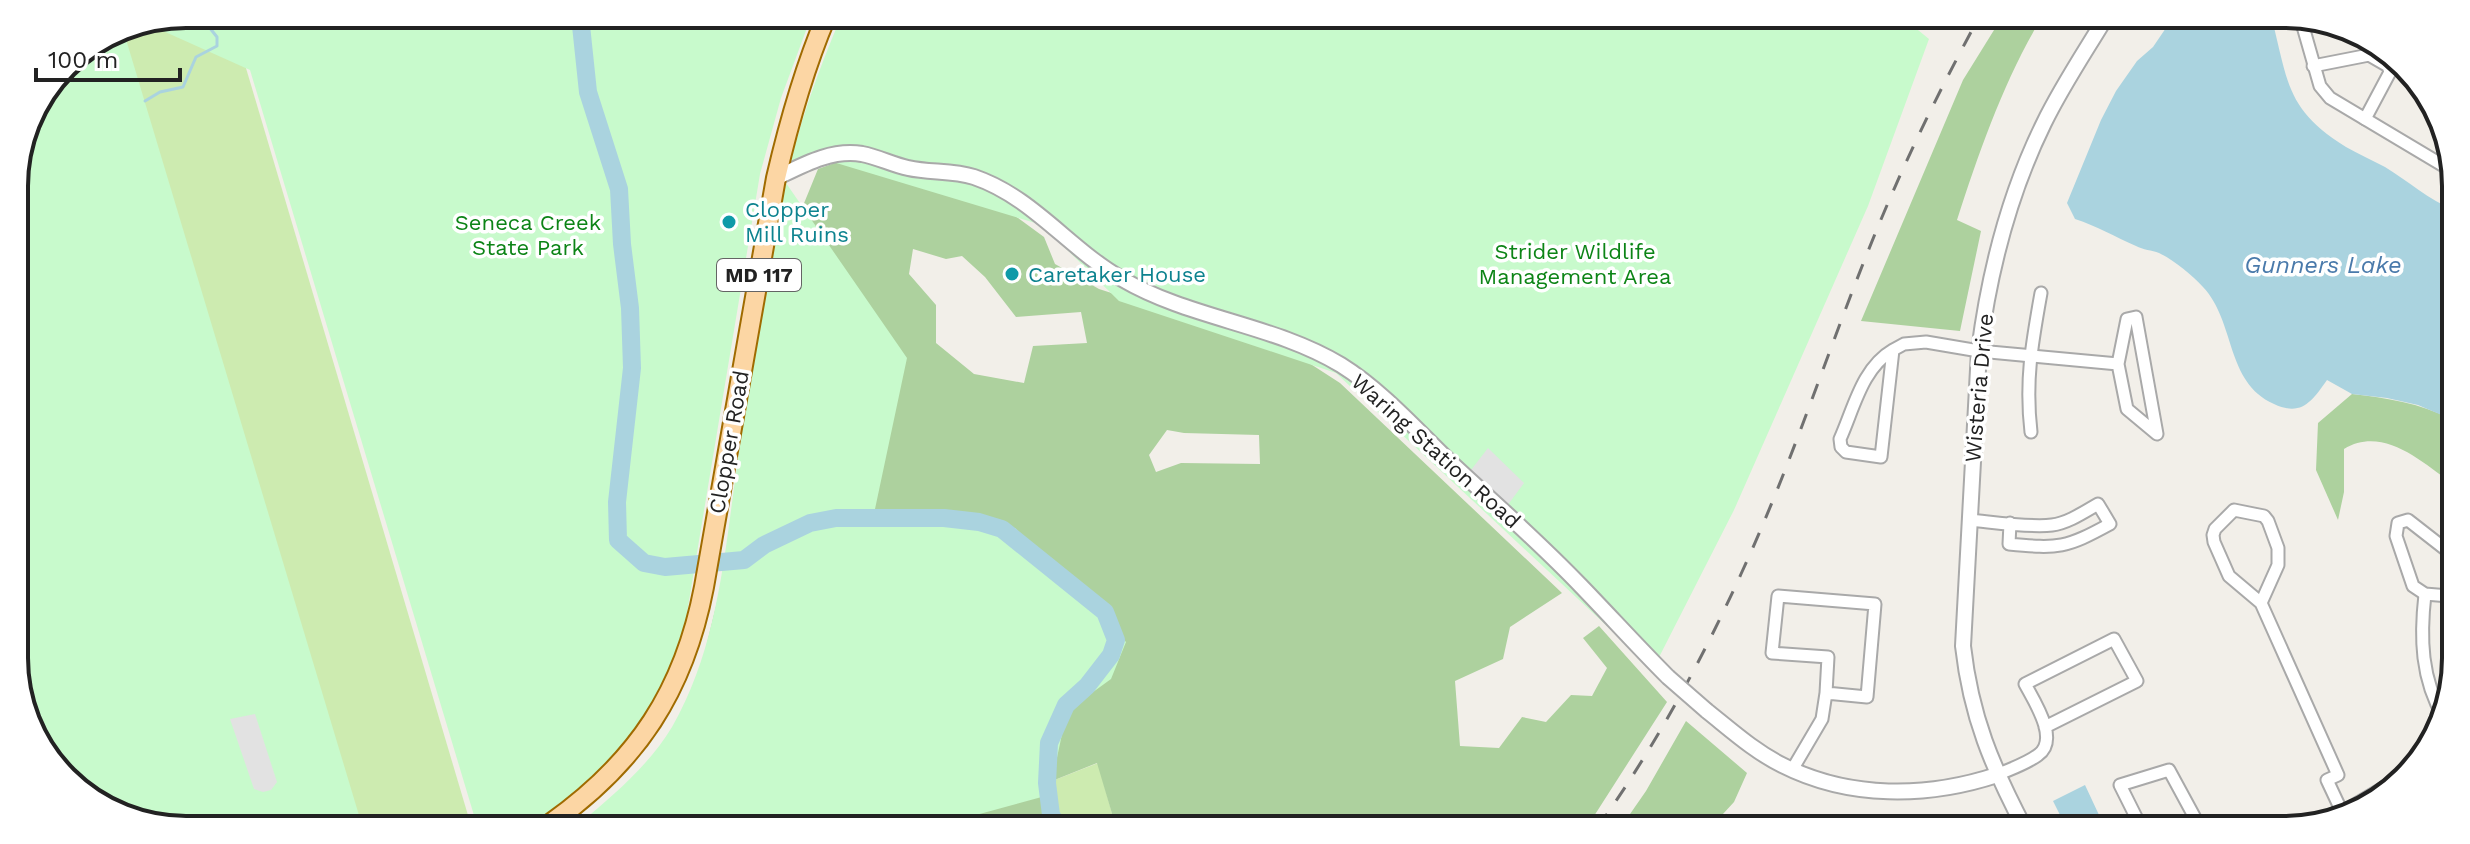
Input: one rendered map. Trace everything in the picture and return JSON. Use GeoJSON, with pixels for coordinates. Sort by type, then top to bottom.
{"type":"FeatureCollection","features":[{"type":"Feature","properties":{"kind":"main road","name":"Clopper Road"},"geometry":{"type":"LineString","coordinates":[[560,816],[610,775],[637,745],[688,652],[704,587],[776,178],[790,117],[821,28]]}},
{"type":"Feature","properties":{"kind":"street","name":"Wisteria Drive"},"geometry":{"type":"LineString","coordinates":[[1997,775],[1972,701],[1963,646],[1979,351],[1985,305],[1994,261],[2018,183],[2044,122],[2099,28]]}},
{"type":"Feature","properties":{"kind":"street"},"geometry":{"type":"LineString","coordinates":[[2304,29],[2320,86],[2330,98],[2440,161]]}},
{"type":"Feature","properties":{"kind":"street"},"geometry":{"type":"LineString","coordinates":[[2313,66],[2363,55],[2382,63]]}},
{"type":"Feature","properties":{"kind":"street"},"geometry":{"type":"LineString","coordinates":[[2365,119],[2390,72],[2388,68]]}},
{"type":"Feature","properties":{"kind":"street","name":"Waring Station Road"},"geometry":{"type":"LineString","coordinates":[[776,178],[834,154],[862,154],[909,169],[948,171],[973,177],[1016,198],[1038,212],[1105,268],[1133,286],[1301,346],[1342,366],[1381,397],[1568,574],[1668,677],[1761,753],[1792,770],[1832,784],[1905,793],[1948,788],[1997,775]]}},
{"type":"Feature","properties":{"kind":"street"},"geometry":{"type":"LineString","coordinates":[[2031,432],[2027,397],[2029,356],[2041,293]]}},
{"type":"Feature","properties":{"kind":"street"},"geometry":{"type":"LineString","coordinates":[[2136,317],[2157,434],[2127,409],[2118,364],[2127,319],[2136,317]]}},
{"type":"Feature","properties":{"kind":"street"},"geometry":{"type":"LineString","coordinates":[[1893,350],[1881,457],[1846,452],[1841,447],[1840,439],[1869,371],[1879,358],[1893,350],[1904,344],[1926,342],[1979,351],[2118,364]]}},
{"type":"Feature","properties":{"kind":"street"},"geometry":{"type":"LineString","coordinates":[[1969,520],[2051,525],[2067,521],[2098,504],[2110,524],[2078,542],[2044,548],[2009,544],[2010,523]]}},
{"type":"Feature","properties":{"kind":"street"},"geometry":{"type":"LineString","coordinates":[[2261,603],[2278,565],[2278,548],[2264,516],[2234,510],[2215,529],[2214,542],[2229,576],[2261,603],[2338,775],[2327,780],[2339,807]]}},
{"type":"Feature","properties":{"kind":"street"},"geometry":{"type":"LineString","coordinates":[[2442,547],[2408,520],[2398,523],[2396,536],[2413,586],[2425,594],[2442,595]]}},
{"type":"Feature","properties":{"kind":"street"},"geometry":{"type":"LineString","coordinates":[[2425,594],[2422,649],[2435,704]]}},
{"type":"Feature","properties":{"kind":"street"},"geometry":{"type":"LineString","coordinates":[[1792,770],[1822,719],[1828,657],[1772,653],[1778,596],[1875,604],[1867,697],[1826,693]]}},
{"type":"Feature","properties":{"kind":"street"},"geometry":{"type":"LineString","coordinates":[[2018,816],[1997,775],[2040,754],[2046,744],[2045,727],[2025,684],[2114,639],[2137,681],[2045,727]]}},
{"type":"Feature","properties":{"kind":"street"},"geometry":{"type":"LineString","coordinates":[[2136,816],[2120,785],[2169,770],[2194,816]]}},
{"type":"Feature","properties":{"kind":"green space"},"geometry":{"type":"Polygon","coordinates":[[[175,28],[204,28],[243,58],[468,816],[352,816],[124,40],[145,33],[175,28]]]}},
{"type":"Feature","properties":{"kind":"green space","name":"Seneca Creek State Park"},"geometry":{"type":"Polygon","coordinates":[[[807,28],[781,98],[760,174],[686,619],[678,646],[655,698],[624,745],[585,785],[544,816],[474,816],[250,70],[161,30],[807,28]]]}},
{"type":"Feature","properties":{"kind":"green space","name":"Strider Wildlife Management Area"},"geometry":{"type":"Polygon","coordinates":[[[836,28],[1916,28],[1929,39],[1868,206],[1734,510],[1653,669],[1336,373],[1119,301],[1042,225],[823,159],[786,183],[809,99],[836,28]]]}},
{"type":"Feature","properties":{"kind":"green space"},"geometry":{"type":"Polygon","coordinates":[[[1995,28],[2036,28],[2003,94],[1957,220],[1981,231],[1960,331],[1861,321],[1963,80],[1995,28]]]}},
{"type":"Feature","properties":{"kind":"green space"},"geometry":{"type":"Polygon","coordinates":[[[126,40],[359,816],[186,816],[145,811],[107,795],[74,770],[55,746],[36,709],[28,669],[28,175],[40,125],[55,98],[74,74],[98,55],[126,40]]]}},
{"type":"Feature","properties":{"kind":"green space"},"geometry":{"type":"Polygon","coordinates":[[[843,160],[985,194],[1044,237],[1055,264],[1099,289],[1289,350],[1340,383],[1562,593],[1510,627],[1503,659],[1455,681],[1460,746],[1499,748],[1522,717],[1546,722],[1571,695],[1592,696],[1607,668],[1583,638],[1599,626],[1667,702],[1594,816],[1113,816],[1097,763],[1047,783],[1052,816],[768,816],[763,741],[701,668],[727,561],[789,240],[818,169],[843,160]],[[913,249],[909,274],[936,305],[936,343],[974,374],[1024,383],[1033,346],[1087,343],[1081,312],[1016,317],[985,277],[962,256],[946,259],[913,249]],[[1167,430],[1149,455],[1156,472],[1181,463],[1260,464],[1259,435],[1167,430]]]}},
{"type":"Feature","properties":{"kind":"green space"},"geometry":{"type":"Polygon","coordinates":[[[786,183],[907,358],[875,509],[1015,528],[1126,642],[1111,679],[1067,711],[1049,795],[972,816],[588,816],[630,779],[663,741],[688,695],[701,662],[718,593],[772,250],[786,183]]]}},
{"type":"Feature","properties":{"kind":"green space"},"geometry":{"type":"Polygon","coordinates":[[[2352,394],[2390,399],[2439,413],[2442,414],[2442,476],[2400,449],[2372,441],[2358,443],[2344,449],[2344,492],[2338,520],[2316,470],[2318,423],[2352,394]]]}},
{"type":"Feature","properties":{"kind":"green space"},"geometry":{"type":"Polygon","coordinates":[[[1686,721],[1747,773],[1734,802],[1721,816],[1629,816],[1686,721]]]}},
{"type":"Feature","properties":{"kind":"green space"},"geometry":{"type":"Polygon","coordinates":[[[1098,763],[1113,816],[1052,816],[1047,783],[1098,763]]]}},
{"type":"Feature","properties":{"kind":"shaded area"},"geometry":{"type":"Polygon","coordinates":[[[1488,448],[1524,483],[1507,506],[1471,470],[1488,448]]]}},
{"type":"Feature","properties":{"kind":"shaded area"},"geometry":{"type":"Polygon","coordinates":[[[255,714],[277,782],[271,790],[263,792],[254,789],[230,719],[255,714]]]}},
{"type":"Feature","properties":{"kind":"water","name":"Gunners Lake"},"geometry":{"type":"Polygon","coordinates":[[[2166,28],[2274,28],[2287,80],[2301,108],[2312,121],[2346,147],[2385,167],[2442,204],[2442,415],[2418,405],[2352,394],[2327,380],[2311,400],[2299,408],[2274,404],[2258,394],[2247,381],[2214,301],[2194,278],[2159,253],[2075,219],[2067,203],[2101,120],[2137,61],[2153,47],[2166,28]]]}},
{"type":"Feature","properties":{"kind":"water"},"geometry":{"type":"Polygon","coordinates":[[[2085,785],[2099,815],[2060,816],[2053,801],[2085,785]]]}},
{"type":"Feature","properties":{"kind":"waterway"},"geometry":{"type":"LineString","coordinates":[[145,101],[160,92],[183,87],[196,57],[217,46],[217,37],[210,28]]}},
{"type":"Feature","properties":{"kind":"waterway"},"geometry":{"type":"LineString","coordinates":[[581,28],[588,92],[619,189],[630,308],[632,368],[617,502],[618,540],[644,563],[665,567],[744,560],[764,545],[810,523],[836,518],[944,518],[979,522],[1002,529],[1105,612],[1116,640],[1111,655],[1087,686],[1066,705],[1049,743],[1047,783],[1052,816]]}},
{"type":"Feature","properties":{"kind":"railway"},"geometry":{"type":"LineString","coordinates":[[1606,816],[1657,735],[1726,607],[1762,528],[1891,196],[1973,28]]}},
{"type":"Feature","properties":{"kind":"place","name":"Clopper Mill Ruins"},"geometry":{"type":"Point","coordinates":[729,222]}},
{"type":"Feature","properties":{"kind":"place","name":"Caretaker House"},"geometry":{"type":"Point","coordinates":[1012,274]}}]}
